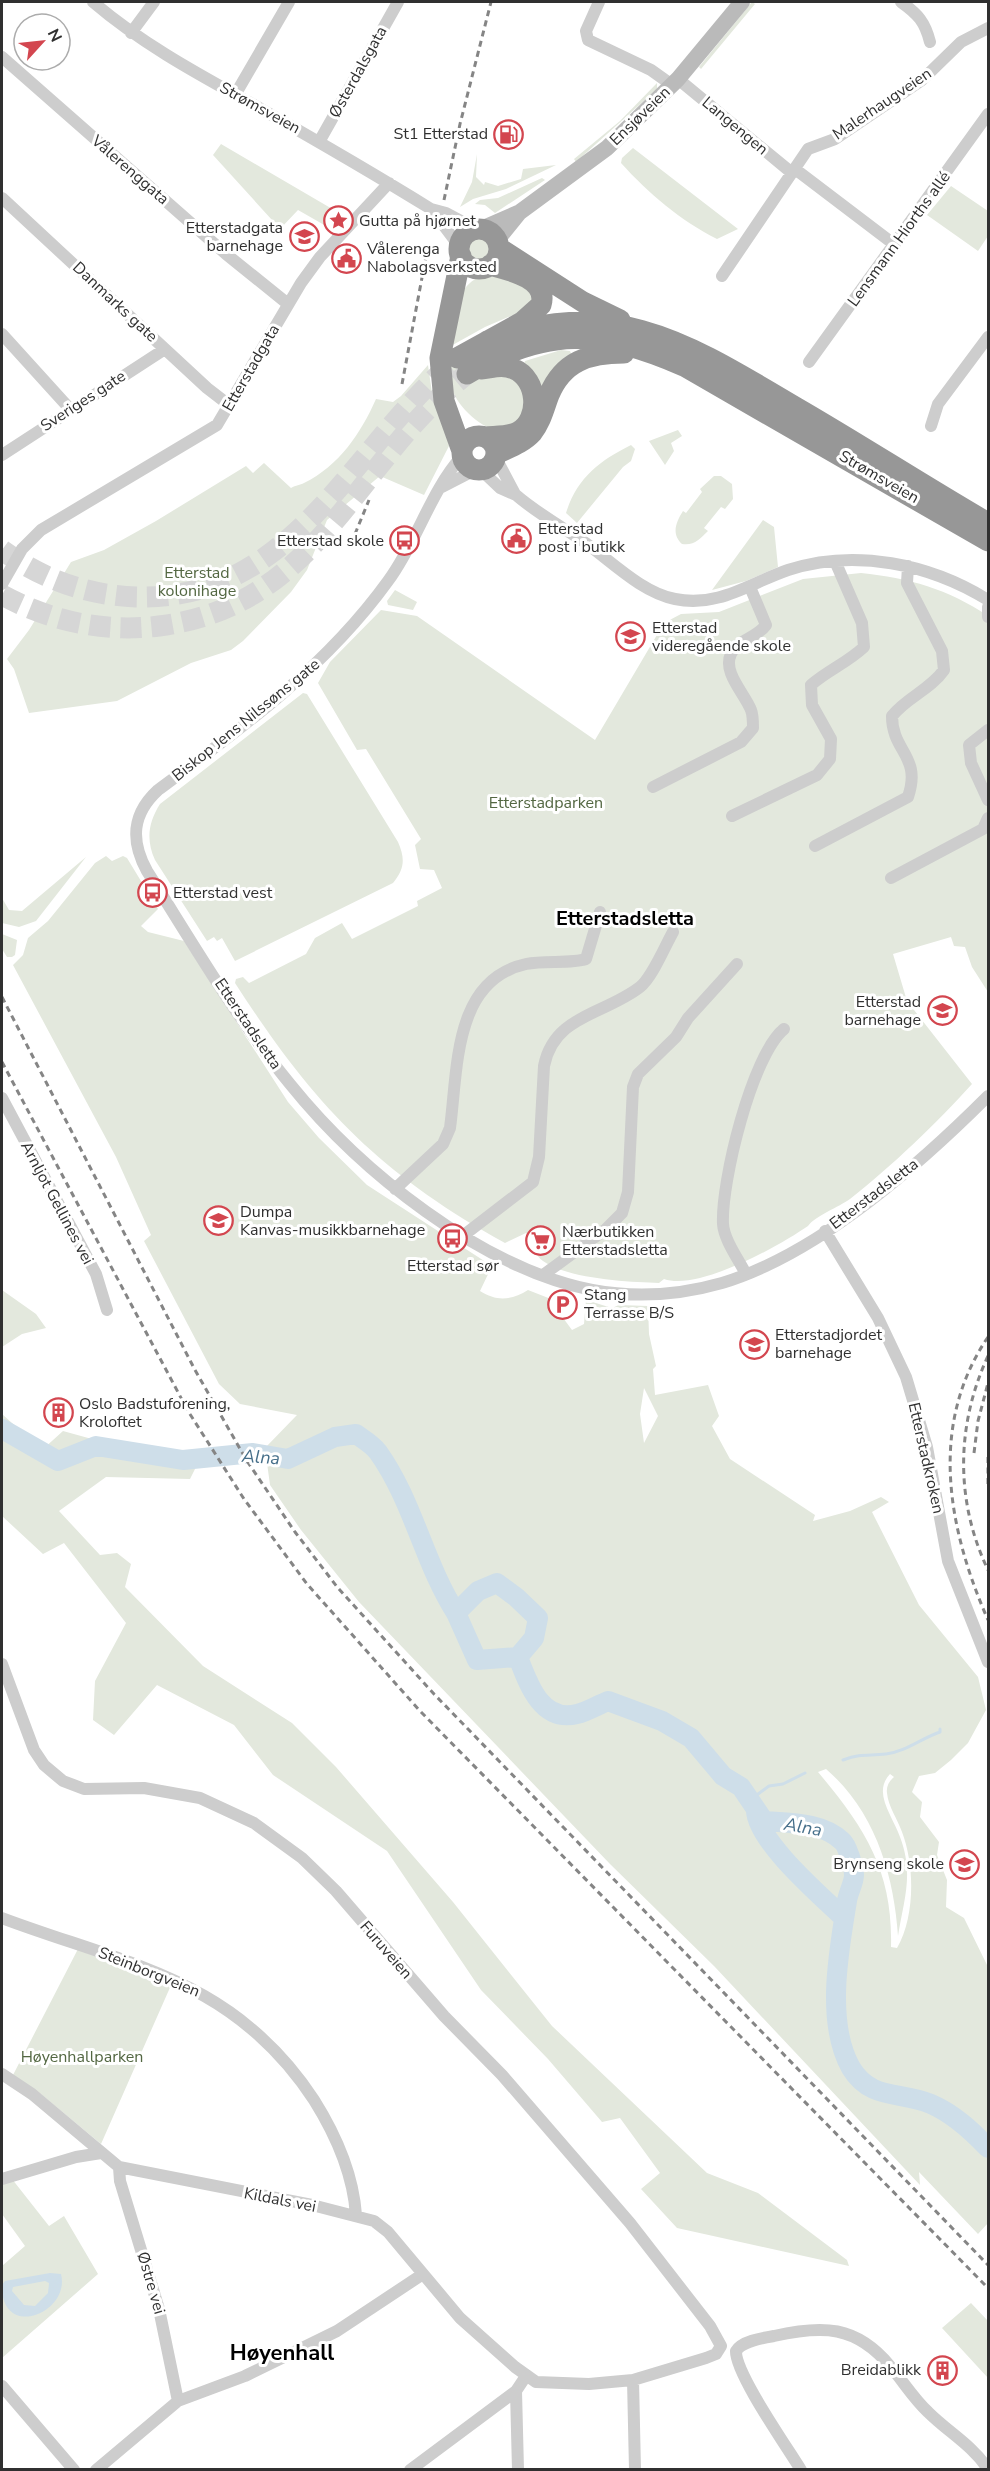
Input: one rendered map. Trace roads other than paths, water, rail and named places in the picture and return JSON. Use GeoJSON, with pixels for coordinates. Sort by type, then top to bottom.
{"type":"FeatureCollection","features":[{"type":"Feature","properties":{"kind":"highway"},"geometry":{"type":"LineString","coordinates":[[466,367],[487,341],[536,312],[543,297],[540,289],[532,281],[467,233],[460,251],[440,358],[444,401],[480,454]]}},
{"type":"Feature","properties":{"kind":"highway"},"geometry":{"type":"LineString","coordinates":[[450,304],[487,247]]}},
{"type":"Feature","properties":{"kind":"highway"},"geometry":{"type":"LineString","coordinates":[[487,247],[583,302],[640,329],[691,347],[774,405]]}},
{"type":"Feature","properties":{"kind":"highway","name":"Strømsveien"},"geometry":{"type":"LineString","coordinates":[[460,251],[466,264],[487,247]]}},
{"type":"Feature","properties":{"kind":"highway"},"geometry":{"type":"LineString","coordinates":[[487,341],[534,325],[560,322],[611,323],[640,329]]}},
{"type":"Feature","properties":{"kind":"highway"},"geometry":{"type":"LineString","coordinates":[[466,367],[513,349],[564,338],[610,341],[654,353],[774,405]]}},
{"type":"Feature","properties":{"kind":"highway"},"geometry":{"type":"LineString","coordinates":[[480,454],[520,442],[534,431],[555,383],[573,363],[604,353],[654,353]]}},
{"type":"Feature","properties":{"kind":"highway"},"geometry":{"type":"LineString","coordinates":[[466,367],[511,368],[524,377],[533,393],[533,411],[522,429],[480,454]]}},
{"type":"Feature","properties":{"kind":"highway","name":"Strømsveien"},"geometry":{"type":"LineString","coordinates":[[774,405],[988,523]]}},
{"type":"Feature","properties":{"kind":"highway","name":"Strømsveien"},"geometry":{"type":"LineString","coordinates":[[774,405],[988,541]]}},
{"type":"Feature","properties":{"kind":"highway"},"geometry":{"type":"LineString","coordinates":[[961,507],[988,514]]}},
{"type":"Feature","properties":{"kind":"main road","name":"Ensjøveien"},"geometry":{"type":"LineString","coordinates":[[487,247],[520,212],[607,147],[675,82],[742,2]]}},
{"type":"Feature","properties":{"kind":"street","name":"Strømsveien"},"geometry":{"type":"LineString","coordinates":[[93,2],[131,33],[166,56],[432,209],[446,213],[487,247]]}},
{"type":"Feature","properties":{"kind":"street"},"geometry":{"type":"LineString","coordinates":[[131,33],[154,2]]}},
{"type":"Feature","properties":{"kind":"street"},"geometry":{"type":"LineString","coordinates":[[235,95],[289,2]]}},
{"type":"Feature","properties":{"kind":"street","name":"Østerdalsgata"},"geometry":{"type":"LineString","coordinates":[[319,142],[398,2]]}},
{"type":"Feature","properties":{"kind":"street","name":"Langengen"},"geometry":{"type":"LineString","coordinates":[[599,2],[586,31],[588,39],[675,82],[895,245]]}},
{"type":"Feature","properties":{"kind":"street"},"geometry":{"type":"LineString","coordinates":[[902,2],[920,15],[926,26],[930,42]]}},
{"type":"Feature","properties":{"kind":"street","name":"Malerhaugveien"},"geometry":{"type":"LineString","coordinates":[[722,276],[808,149],[836,139],[922,80],[961,42],[988,28]]}},
{"type":"Feature","properties":{"kind":"street","name":"Vålerenggata"},"geometry":{"type":"LineString","coordinates":[[2,57],[226,254],[288,304]]}},
{"type":"Feature","properties":{"kind":"street","name":"Lensmann Hiorths allé"},"geometry":{"type":"LineString","coordinates":[[809,362],[988,114]]}},
{"type":"Feature","properties":{"kind":"street","name":"Etterstadgata"},"geometry":{"type":"LineString","coordinates":[[2,584],[22,549],[41,530],[217,425],[288,304],[320,257],[389,183]]}},
{"type":"Feature","properties":{"kind":"street","name":"Danmarks gate"},"geometry":{"type":"LineString","coordinates":[[2,198],[165,349],[230,405]]}},
{"type":"Feature","properties":{"kind":"street","name":"Strømsveien"},"geometry":{"type":"LineString","coordinates":[[432,209],[460,251]]}},
{"type":"Feature","properties":{"kind":"street"},"geometry":{"type":"LineString","coordinates":[[2,334],[70,409]]}},
{"type":"Feature","properties":{"kind":"street"},"geometry":{"type":"LineString","coordinates":[[931,426],[938,404],[988,337]]}},
{"type":"Feature","properties":{"kind":"street","name":"Sveriges gate"},"geometry":{"type":"LineString","coordinates":[[2,454],[165,349]]}},
{"type":"Feature","properties":{"kind":"street"},"geometry":{"type":"LineString","coordinates":[[442,487],[480,454]]}},
{"type":"Feature","properties":{"kind":"street"},"geometry":{"type":"LineString","coordinates":[[480,454],[500,488],[516,495],[666,597],[690,602],[713,600],[788,570],[834,561],[864,560],[908,566],[956,581],[988,600]]}},
{"type":"Feature","properties":{"kind":"street"},"geometry":{"type":"LineString","coordinates":[[480,454],[516,495]]}},
{"type":"Feature","properties":{"kind":"street","name":"Biskop Jens Nilssøns gate"},"geometry":{"type":"LineString","coordinates":[[135,835],[138,815],[151,796],[290,689],[351,628],[407,554],[445,478],[480,454]]}},
{"type":"Feature","properties":{"kind":"street"},"geometry":{"type":"LineString","coordinates":[[732,816],[817,775],[830,759],[831,739],[812,705],[812,685],[824,673],[849,661],[864,647],[862,623],[834,561]]}},
{"type":"Feature","properties":{"kind":"street"},"geometry":{"type":"LineString","coordinates":[[814,846],[909,797],[914,782],[913,768],[892,729],[892,716],[902,704],[934,684],[944,670],[942,651],[907,583],[908,566]]}},
{"type":"Feature","properties":{"kind":"street"},"geometry":{"type":"LineString","coordinates":[[653,787],[741,742],[753,728],[752,712],[730,669],[730,655],[739,644],[759,634],[766,625],[750,587]]}},
{"type":"Feature","properties":{"kind":"street"},"geometry":{"type":"LineString","coordinates":[[988,607],[988,617]]}},
{"type":"Feature","properties":{"kind":"street"},"geometry":{"type":"LineString","coordinates":[[988,730],[969,745],[970,763],[988,800]]}},
{"type":"Feature","properties":{"kind":"street"},"geometry":{"type":"LineString","coordinates":[[891,878],[983,829],[988,818]]}},
{"type":"Feature","properties":{"kind":"street","name":"Etterstadsletta"},"geometry":{"type":"LineString","coordinates":[[135,835],[147,871],[276,1067],[344,1145],[395,1189],[464,1235],[543,1275],[592,1290],[644,1295],[702,1287],[746,1274],[825,1231],[929,1153],[988,1096]]}},
{"type":"Feature","properties":{"kind":"street"},"geometry":{"type":"LineString","coordinates":[[395,1189],[443,1144],[450,1128],[465,1022],[473,1002],[486,986],[524,964],[586,959],[600,912]]}},
{"type":"Feature","properties":{"kind":"street"},"geometry":{"type":"LineString","coordinates":[[464,1235],[533,1182],[539,1158],[544,1066],[547,1051],[556,1037],[568,1025],[642,986],[673,932]]}},
{"type":"Feature","properties":{"kind":"street"},"geometry":{"type":"LineString","coordinates":[[543,1275],[606,1229],[622,1213],[628,1192],[633,1087],[638,1074],[676,1037],[688,1018],[737,964]]}},
{"type":"Feature","properties":{"kind":"street"},"geometry":{"type":"LineString","coordinates":[[746,1274],[723,1226],[725,1186],[761,1062],[774,1037],[784,1029]]}},
{"type":"Feature","properties":{"kind":"street","name":"Arnljot Gellines vei"},"geometry":{"type":"LineString","coordinates":[[2,1098],[88,1258],[100,1284],[107,1310]]}},
{"type":"Feature","properties":{"kind":"street","name":"Etterstadkroken"},"geometry":{"type":"LineString","coordinates":[[825,1231],[878,1318],[906,1377],[927,1447],[948,1562],[988,1662]]}},
{"type":"Feature","properties":{"kind":"street","name":"Furuveien"},"geometry":{"type":"LineString","coordinates":[[2,1664],[34,1750],[44,1765],[63,1781],[88,1790],[144,1788],[200,1798],[254,1822],[302,1858],[336,1891],[444,2016],[501,2075],[630,2223],[716,2333],[720,2346],[716,2354],[633,2380]]}},
{"type":"Feature","properties":{"kind":"street","name":"Steinborgveien"},"geometry":{"type":"LineString","coordinates":[[2,1918],[136,1963],[185,1984],[214,2000],[253,2029],[285,2061],[328,2123],[352,2185],[356,2215]]}},
{"type":"Feature","properties":{"kind":"street","name":"Kildals vei"},"geometry":{"type":"LineString","coordinates":[[2,2074],[54,2111],[119,2167],[356,2215],[374,2221],[388,2232],[460,2318],[526,2376]]}},
{"type":"Feature","properties":{"kind":"street"},"geometry":{"type":"LineString","coordinates":[[2,2179],[76,2157],[101,2153]]}},
{"type":"Feature","properties":{"kind":"street","name":"Østre vei"},"geometry":{"type":"LineString","coordinates":[[119,2167],[120,2181],[159,2309],[178,2401]]}},
{"type":"Feature","properties":{"kind":"street"},"geometry":{"type":"LineString","coordinates":[[96,2469],[178,2401],[245,2376],[329,2335],[384,2302],[423,2274]]}},
{"type":"Feature","properties":{"kind":"street"},"geometry":{"type":"LineString","coordinates":[[801,2469],[747,2381],[736,2351],[750,2342],[802,2330],[828,2329],[853,2335],[884,2359],[929,2413],[976,2451],[988,2469]]}},
{"type":"Feature","properties":{"kind":"street"},"geometry":{"type":"LineString","coordinates":[[410,2469],[516,2391],[526,2376],[536,2382],[548,2383],[598,2384],[633,2380],[635,2469]]}},
{"type":"Feature","properties":{"kind":"street"},"geometry":{"type":"LineString","coordinates":[[2,2386],[74,2469]]}},
{"type":"Feature","properties":{"kind":"street"},"geometry":{"type":"LineString","coordinates":[[516,2391],[518,2469]]}},
{"type":"Feature","properties":{"kind":"waterway","name":"Alna"},"geometry":{"type":"LineString","coordinates":[[2,1429],[58,1461],[96,1446],[183,1460],[253,1453],[288,1459],[335,1437],[356,1434],[368,1442],[378,1452],[390,1471],[410,1511],[435,1574],[456,1613],[478,1591],[497,1583],[538,1618],[534,1638],[518,1657],[526,1678],[545,1707],[554,1713],[577,1714],[608,1701],[662,1721],[691,1738],[723,1776],[741,1787],[764,1821],[815,1827],[825,1830],[842,1841],[850,1856],[854,1875],[838,1963],[836,2008],[843,2050],[851,2068],[868,2086],[887,2094],[920,2100],[947,2113],[969,2129],[988,2148]]}},
{"type":"Feature","properties":{"kind":"waterway","name":"Alna"},"geometry":{"type":"LineString","coordinates":[[456,1613],[477,1660],[518,1657]]}},
{"type":"Feature","properties":{"kind":"waterway"},"geometry":{"type":"LineString","coordinates":[[843,1760],[900,1751],[940,1732],[940,1729]]}},
{"type":"Feature","properties":{"kind":"waterway"},"geometry":{"type":"LineString","coordinates":[[750,1800],[769,1786],[783,1784],[805,1773]]}},
{"type":"Feature","properties":{"kind":"waterway"},"geometry":{"type":"LineString","coordinates":[[756,1811],[759,1824],[778,1852],[844,1918]]}},
{"type":"Feature","properties":{"kind":"tunnel"},"geometry":{"type":"LineString","coordinates":[[2,550],[33,569],[65,584],[118,596],[136,597],[191,592],[237,574],[278,547],[315,514],[417,397],[453,362]]}},
{"type":"Feature","properties":{"kind":"tunnel"},"geometry":{"type":"LineString","coordinates":[[2,595],[58,618],[118,628],[159,626],[214,613],[259,590],[298,560],[331,525],[428,409],[467,374]]}},
{"type":"Feature","properties":{"kind":"railway"},"geometry":{"type":"LineString","coordinates":[[444,200],[460,124],[491,2]]}},
{"type":"Feature","properties":{"kind":"railway"},"geometry":{"type":"LineString","coordinates":[[402,384],[427,251]]}},
{"type":"Feature","properties":{"kind":"railway"},"geometry":{"type":"LineString","coordinates":[[355,534],[369,500]]}},
{"type":"Feature","properties":{"kind":"railway"},"geometry":{"type":"LineString","coordinates":[[2,997],[195,1370],[247,1461],[295,1532],[338,1588],[434,1694],[988,2265]]}},
{"type":"Feature","properties":{"kind":"railway"},"geometry":{"type":"LineString","coordinates":[[2,1062],[188,1411],[244,1499],[307,1584],[420,1711],[988,2288]]}},
{"type":"Feature","properties":{"kind":"railway"},"geometry":{"type":"LineString","coordinates":[[988,1337],[969,1371],[957,1406],[951,1441],[950,1477],[963,1550],[988,1620]]}},
{"type":"Feature","properties":{"kind":"railway"},"geometry":{"type":"LineString","coordinates":[[988,1356],[977,1382],[970,1409],[965,1436],[964,1463],[965,1490],[970,1517],[977,1544],[988,1570]]}},
{"type":"Feature","properties":{"kind":"railway"},"geometry":{"type":"LineString","coordinates":[[974,1453],[978,1421],[988,1383]]}},
{"type":"Feature","properties":{"kind":"railway"},"geometry":{"type":"LineString","coordinates":[[988,1457],[988,1485]]}},
{"type":"Feature","properties":{"kind":"place","name":"St1 Etterstad"},"geometry":{"type":"Point","coordinates":[509,134]}},
{"type":"Feature","properties":{"kind":"place","name":"Gutta på hjørnet"},"geometry":{"type":"Point","coordinates":[338,221]}},
{"type":"Feature","properties":{"kind":"place","name":"Etterstadgata barnehage"},"geometry":{"type":"Point","coordinates":[304,237]}},
{"type":"Feature","properties":{"kind":"place","name":"Vålerenga Nabolagsverksted"},"geometry":{"type":"Point","coordinates":[346,258]}},
{"type":"Feature","properties":{"kind":"place","name":"Etterstad post i butikk"},"geometry":{"type":"Point","coordinates":[517,538]}},
{"type":"Feature","properties":{"kind":"place","name":"Etterstad skole"},"geometry":{"type":"Point","coordinates":[405,541]}},
{"type":"Feature","properties":{"kind":"place","name":"Etterstad videregående skole"},"geometry":{"type":"Point","coordinates":[631,637]}},
{"type":"Feature","properties":{"kind":"place","name":"Etterstad vest"},"geometry":{"type":"Point","coordinates":[152,893]}},
{"type":"Feature","properties":{"kind":"place","name":"Etterstad barnehage"},"geometry":{"type":"Point","coordinates":[942,1011]}},
{"type":"Feature","properties":{"kind":"place","name":"Dumpa Kanvas-musikkbarnehage"},"geometry":{"type":"Point","coordinates":[219,1221]}},
{"type":"Feature","properties":{"kind":"place","name":"Etterstad sør"},"geometry":{"type":"Point","coordinates":[453,1238]}},
{"type":"Feature","properties":{"kind":"place","name":"Nærbutikken Etterstadsletta"},"geometry":{"type":"Point","coordinates":[541,1241]}},
{"type":"Feature","properties":{"kind":"place","name":"Stang Terrasse B/S"},"geometry":{"type":"Point","coordinates":[563,1304]}},
{"type":"Feature","properties":{"kind":"place","name":"Etterstadjordet barnehage"},"geometry":{"type":"Point","coordinates":[754,1344]}},
{"type":"Feature","properties":{"kind":"place","name":"Oslo Badstuforening, Kroloftet"},"geometry":{"type":"Point","coordinates":[58,1413]}},
{"type":"Feature","properties":{"kind":"place","name":"Brynseng skole"},"geometry":{"type":"Point","coordinates":[965,1864]}},
{"type":"Feature","properties":{"kind":"place","name":"Breidablikk"},"geometry":{"type":"Point","coordinates":[942,2370]}},
{"type":"Feature","properties":{"kind":"district","name":"Etterstadsletta"},"geometry":{"type":"Point","coordinates":[625,918]}},
{"type":"Feature","properties":{"kind":"district","name":"Høyenhall"},"geometry":{"type":"Point","coordinates":[282,2353]}},
{"type":"Feature","properties":{"kind":"park label","name":"Etterstad kolonihage"},"geometry":{"type":"Point","coordinates":[197,582]}},
{"type":"Feature","properties":{"kind":"park label","name":"Etterstadparken"},"geometry":{"type":"Point","coordinates":[546,803]}},
{"type":"Feature","properties":{"kind":"park label","name":"Høyenhallparken"},"geometry":{"type":"Point","coordinates":[82,2057]}}]}
